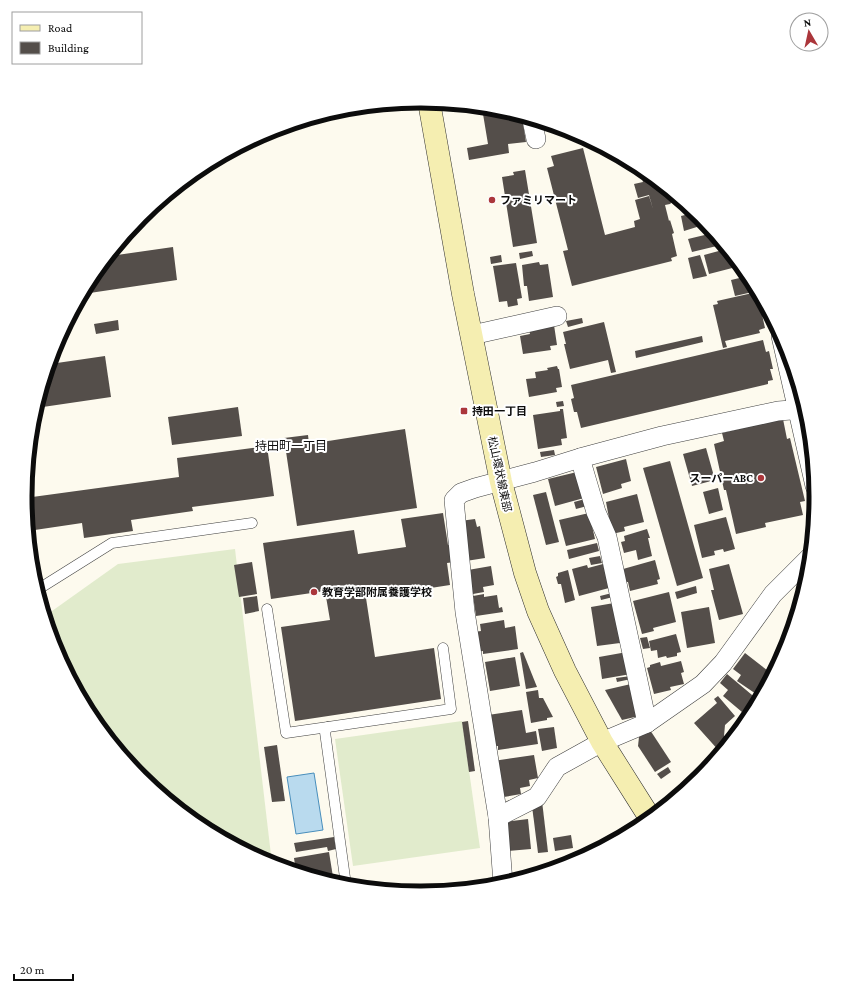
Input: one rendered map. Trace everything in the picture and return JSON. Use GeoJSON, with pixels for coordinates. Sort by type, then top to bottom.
{"type":"FeatureCollection","features":[{"type":"Feature","properties":{"kind":"street","name":"松山環状線東部"},"geometry":{"type":"LineString","coordinates":[[430,108],[501,482],[521,559],[538,611],[565,671],[602,742],[647,812]]}},
{"type":"Feature","properties":{"kind":"street"},"geometry":{"type":"LineString","coordinates":[[533,126],[536,139]]}},
{"type":"Feature","properties":{"kind":"street"},"geometry":{"type":"LineString","coordinates":[[472,335],[557,316]]}},
{"type":"Feature","properties":{"kind":"street"},"geometry":{"type":"LineString","coordinates":[[503,876],[498,817],[465,612],[454,500],[461,493],[580,458],[670,434],[778,411],[799,409]]}},
{"type":"Feature","properties":{"kind":"street"},"geometry":{"type":"LineString","coordinates":[[580,458],[596,512],[606,537],[647,723]]}},
{"type":"Feature","properties":{"kind":"street"},"geometry":{"type":"LineString","coordinates":[[498,817],[537,797],[557,767],[602,742],[647,723],[703,684],[723,663],[773,594],[804,563]]}},
{"type":"Feature","properties":{"kind":"lane"},"geometry":{"type":"LineString","coordinates":[[42,587],[112,543],[252,523]]}},
{"type":"Feature","properties":{"kind":"lane"},"geometry":{"type":"LineString","coordinates":[[267,610],[286,733],[451,709],[443,648]]}},
{"type":"Feature","properties":{"kind":"lane"},"geometry":{"type":"LineString","coordinates":[[328,727],[325,732],[345,878]]}},
{"type":"Feature","properties":{"kind":"green space"},"geometry":{"type":"Polygon","coordinates":[[[235,549],[271,855],[226,833],[205,820],[164,789],[128,753],[112,734],[97,713],[72,669],[50,613],[118,564],[235,549]]]}},
{"type":"Feature","properties":{"kind":"green space"},"geometry":{"type":"Polygon","coordinates":[[[462,721],[480,848],[353,866],[335,739],[462,721]]]}},
{"type":"Feature","properties":{"kind":"water"},"geometry":{"type":"Polygon","coordinates":[[[314,773],[323,830],[296,834],[287,777],[314,773]]]}},
{"type":"Feature","properties":{"kind":"building"},"geometry":{"type":"Polygon","coordinates":[[[384,110],[337,118],[345,116],[384,110]]]}},
{"type":"Feature","properties":{"kind":"building"},"geometry":{"type":"Polygon","coordinates":[[[483,114],[523,123],[526,142],[508,144],[509,153],[469,160],[467,148],[488,144],[483,114]]]}},
{"type":"Feature","properties":{"kind":"building"},"geometry":{"type":"Polygon","coordinates":[[[583,148],[605,235],[635,227],[634,221],[640,219],[635,200],[649,196],[653,209],[649,195],[638,198],[634,184],[643,182],[642,178],[657,189],[673,201],[670,204],[665,205],[674,233],[672,234],[677,256],[671,258],[672,261],[572,286],[563,251],[568,250],[547,168],[554,166],[551,156],[583,148]]]}},
{"type":"Feature","properties":{"kind":"building"},"geometry":{"type":"Polygon","coordinates":[[[525,170],[537,243],[513,247],[502,177],[514,175],[513,172],[525,170]]]}},
{"type":"Feature","properties":{"kind":"building"},"geometry":{"type":"Polygon","coordinates":[[[684,212],[699,226],[684,231],[681,216],[685,215],[684,212]]]}},
{"type":"Feature","properties":{"kind":"building"},"geometry":{"type":"Polygon","coordinates":[[[707,234],[717,246],[692,252],[688,239],[707,234]]]}},
{"type":"Feature","properties":{"kind":"building"},"geometry":{"type":"Polygon","coordinates":[[[173,247],[177,280],[90,293],[116,255],[173,247]]]}},
{"type":"Feature","properties":{"kind":"building"},"geometry":{"type":"Polygon","coordinates":[[[721,250],[734,267],[709,274],[704,255],[721,250]]]}},
{"type":"Feature","properties":{"kind":"building"},"geometry":{"type":"Polygon","coordinates":[[[532,251],[533,256],[520,259],[519,253],[532,251]]]}},
{"type":"Feature","properties":{"kind":"building"},"geometry":{"type":"Polygon","coordinates":[[[501,255],[502,262],[491,264],[490,257],[501,255]]]}},
{"type":"Feature","properties":{"kind":"building"},"geometry":{"type":"Polygon","coordinates":[[[700,255],[707,276],[693,279],[688,258],[700,255]]]}},
{"type":"Feature","properties":{"kind":"building"},"geometry":{"type":"Polygon","coordinates":[[[539,262],[540,265],[548,264],[553,297],[529,301],[527,286],[524,286],[522,265],[539,262]]]}},
{"type":"Feature","properties":{"kind":"building"},"geometry":{"type":"Polygon","coordinates":[[[516,263],[522,298],[517,299],[518,305],[508,307],[507,301],[499,302],[493,266],[516,263]]]}},
{"type":"Feature","properties":{"kind":"building"},"geometry":{"type":"Polygon","coordinates":[[[742,278],[751,292],[735,296],[731,280],[742,278]]]}},
{"type":"Feature","properties":{"kind":"building"},"geometry":{"type":"Polygon","coordinates":[[[751,293],[761,311],[765,328],[759,330],[760,333],[725,341],[727,347],[723,348],[713,305],[718,304],[717,301],[751,293]]]}},
{"type":"Feature","properties":{"kind":"building"},"geometry":{"type":"Polygon","coordinates":[[[582,318],[583,323],[568,327],[566,321],[582,318]]]}},
{"type":"Feature","properties":{"kind":"building"},"geometry":{"type":"Polygon","coordinates":[[[118,320],[119,330],[96,334],[94,324],[118,320]]]}},
{"type":"Feature","properties":{"kind":"building"},"geometry":{"type":"Polygon","coordinates":[[[604,322],[616,372],[611,373],[608,360],[570,369],[564,344],[566,344],[563,332],[604,322]]]}},
{"type":"Feature","properties":{"kind":"building"},"geometry":{"type":"Polygon","coordinates":[[[554,325],[557,345],[550,346],[551,350],[523,354],[520,336],[530,334],[529,330],[554,325]]]}},
{"type":"Feature","properties":{"kind":"building"},"geometry":{"type":"Polygon","coordinates":[[[702,336],[703,342],[636,358],[635,351],[702,336]]]}},
{"type":"Feature","properties":{"kind":"building"},"geometry":{"type":"Polygon","coordinates":[[[763,340],[766,352],[769,351],[773,369],[770,369],[773,380],[768,381],[768,384],[581,428],[577,412],[574,412],[571,399],[574,398],[571,385],[763,340]]]}},
{"type":"Feature","properties":{"kind":"building"},"geometry":{"type":"Polygon","coordinates":[[[105,356],[111,397],[42,407],[56,363],[105,356]]]}},
{"type":"Feature","properties":{"kind":"building"},"geometry":{"type":"Polygon","coordinates":[[[557,366],[559,369],[562,387],[556,388],[557,392],[529,397],[526,379],[536,378],[535,372],[548,370],[547,368],[557,366]]]}},
{"type":"Feature","properties":{"kind":"building"},"geometry":{"type":"Polygon","coordinates":[[[563,401],[564,406],[557,407],[556,402],[563,401]]]}},
{"type":"Feature","properties":{"kind":"building"},"geometry":{"type":"Polygon","coordinates":[[[238,407],[242,436],[172,445],[168,417],[238,407]]]}},
{"type":"Feature","properties":{"kind":"building"},"geometry":{"type":"Polygon","coordinates":[[[560,409],[563,409],[567,438],[561,439],[562,445],[538,449],[533,415],[560,411],[560,409]]]}},
{"type":"Feature","properties":{"kind":"building"},"geometry":{"type":"Polygon","coordinates":[[[783,419],[787,439],[790,438],[805,501],[800,502],[803,515],[765,523],[766,527],[736,534],[726,490],[724,490],[714,444],[724,441],[722,433],[783,419]]]}},
{"type":"Feature","properties":{"kind":"building"},"geometry":{"type":"Polygon","coordinates":[[[405,429],[417,508],[297,526],[284,438],[308,435],[309,444],[405,429]]]}},
{"type":"Feature","properties":{"kind":"building"},"geometry":{"type":"Polygon","coordinates":[[[267,446],[274,496],[192,507],[193,511],[131,520],[133,531],[84,538],[82,523],[34,530],[32,497],[179,477],[177,458],[267,446]]]}},
{"type":"Feature","properties":{"kind":"building"},"geometry":{"type":"Polygon","coordinates":[[[706,448],[715,480],[692,486],[683,454],[706,448]]]}},
{"type":"Feature","properties":{"kind":"building"},"geometry":{"type":"Polygon","coordinates":[[[554,450],[555,455],[541,457],[540,452],[554,450]]]}},
{"type":"Feature","properties":{"kind":"building"},"geometry":{"type":"Polygon","coordinates":[[[626,459],[631,481],[621,484],[622,488],[603,494],[596,467],[626,459]]]}},
{"type":"Feature","properties":{"kind":"building"},"geometry":{"type":"Polygon","coordinates":[[[670,461],[703,578],[677,586],[643,468],[670,461]]]}},
{"type":"Feature","properties":{"kind":"building"},"geometry":{"type":"Polygon","coordinates":[[[577,472],[584,498],[555,506],[548,479],[577,472]]]}},
{"type":"Feature","properties":{"kind":"building"},"geometry":{"type":"Polygon","coordinates":[[[718,488],[723,510],[709,514],[703,492],[718,488]]]}},
{"type":"Feature","properties":{"kind":"building"},"geometry":{"type":"Polygon","coordinates":[[[546,492],[559,542],[546,545],[533,495],[546,492]]]}},
{"type":"Feature","properties":{"kind":"building"},"geometry":{"type":"Polygon","coordinates":[[[637,494],[644,522],[624,527],[625,531],[612,534],[606,502],[637,494]]]}},
{"type":"Feature","properties":{"kind":"building"},"geometry":{"type":"Polygon","coordinates":[[[585,499],[587,506],[576,509],[574,502],[585,499]]]}},
{"type":"Feature","properties":{"kind":"building"},"geometry":{"type":"Polygon","coordinates":[[[443,513],[448,545],[452,544],[455,562],[447,563],[450,585],[366,598],[375,657],[434,648],[441,699],[295,721],[281,627],[330,620],[325,591],[271,599],[263,543],[354,530],[358,554],[406,547],[401,519],[443,513]]]}},
{"type":"Feature","properties":{"kind":"building"},"geometry":{"type":"Polygon","coordinates":[[[589,513],[595,539],[566,546],[559,520],[589,513]]]}},
{"type":"Feature","properties":{"kind":"building"},"geometry":{"type":"Polygon","coordinates":[[[726,517],[735,549],[724,552],[723,549],[714,551],[715,555],[702,558],[694,525],[726,517]]]}},
{"type":"Feature","properties":{"kind":"building"},"geometry":{"type":"Polygon","coordinates":[[[475,519],[477,527],[480,526],[485,558],[466,561],[460,521],[475,519]]]}},
{"type":"Feature","properties":{"kind":"building"},"geometry":{"type":"Polygon","coordinates":[[[647,529],[650,538],[648,538],[652,556],[638,560],[636,550],[624,553],[621,542],[625,541],[624,536],[647,529]]]}},
{"type":"Feature","properties":{"kind":"building"},"geometry":{"type":"Polygon","coordinates":[[[597,543],[599,551],[569,559],[567,550],[597,543]]]}},
{"type":"Feature","properties":{"kind":"building"},"geometry":{"type":"Polygon","coordinates":[[[600,556],[602,563],[591,565],[589,558],[600,556]]]}},
{"type":"Feature","properties":{"kind":"building"},"geometry":{"type":"Polygon","coordinates":[[[655,560],[660,579],[657,580],[658,584],[630,591],[623,569],[655,560]]]}},
{"type":"Feature","properties":{"kind":"building"},"geometry":{"type":"Polygon","coordinates":[[[252,562],[257,594],[239,597],[234,565],[252,562]]]}},
{"type":"Feature","properties":{"kind":"building"},"geometry":{"type":"Polygon","coordinates":[[[603,564],[609,588],[579,596],[572,569],[587,565],[588,568],[603,564]]]}},
{"type":"Feature","properties":{"kind":"building"},"geometry":{"type":"Polygon","coordinates":[[[729,564],[743,614],[719,620],[711,590],[714,590],[709,569],[729,564]]]}},
{"type":"Feature","properties":{"kind":"building"},"geometry":{"type":"Polygon","coordinates":[[[491,566],[494,585],[483,587],[484,592],[473,594],[468,570],[491,566]]]}},
{"type":"Feature","properties":{"kind":"building"},"geometry":{"type":"Polygon","coordinates":[[[568,570],[575,600],[565,603],[561,584],[558,584],[556,577],[558,576],[558,573],[568,570]]]}},
{"type":"Feature","properties":{"kind":"building"},"geometry":{"type":"Polygon","coordinates":[[[696,586],[697,593],[677,599],[675,592],[696,586]]]}},
{"type":"Feature","properties":{"kind":"building"},"geometry":{"type":"Polygon","coordinates":[[[669,592],[676,622],[653,628],[654,631],[642,634],[633,601],[669,592]]]}},
{"type":"Feature","properties":{"kind":"building"},"geometry":{"type":"Polygon","coordinates":[[[612,593],[613,597],[601,600],[600,596],[612,593]]]}},
{"type":"Feature","properties":{"kind":"building"},"geometry":{"type":"Polygon","coordinates":[[[484,594],[484,597],[497,595],[499,608],[502,607],[503,612],[476,616],[473,596],[484,594]]]}},
{"type":"Feature","properties":{"kind":"building"},"geometry":{"type":"Polygon","coordinates":[[[257,596],[259,611],[245,614],[243,598],[257,596]]]}},
{"type":"Feature","properties":{"kind":"building"},"geometry":{"type":"Polygon","coordinates":[[[614,603],[620,643],[597,646],[591,607],[614,603]]]}},
{"type":"Feature","properties":{"kind":"building"},"geometry":{"type":"Polygon","coordinates":[[[709,607],[715,643],[687,648],[681,612],[709,607]]]}},
{"type":"Feature","properties":{"kind":"building"},"geometry":{"type":"Polygon","coordinates":[[[504,620],[505,628],[515,626],[518,649],[483,654],[483,651],[478,652],[474,632],[481,631],[480,624],[504,620]]]}},
{"type":"Feature","properties":{"kind":"building"},"geometry":{"type":"Polygon","coordinates":[[[676,634],[681,652],[677,653],[677,656],[658,658],[657,650],[651,651],[649,641],[676,634]]]}},
{"type":"Feature","properties":{"kind":"building"},"geometry":{"type":"Polygon","coordinates":[[[647,637],[650,648],[643,649],[640,638],[647,637]]]}},
{"type":"Feature","properties":{"kind":"building"},"geometry":{"type":"Polygon","coordinates":[[[523,652],[537,687],[526,689],[520,653],[523,652]]]}},
{"type":"Feature","properties":{"kind":"building"},"geometry":{"type":"Polygon","coordinates":[[[627,652],[631,674],[602,679],[599,657],[627,652]]]}},
{"type":"Feature","properties":{"kind":"building"},"geometry":{"type":"Polygon","coordinates":[[[745,653],[768,671],[755,694],[737,681],[741,675],[733,669],[745,653]]]}},
{"type":"Feature","properties":{"kind":"building"},"geometry":{"type":"Polygon","coordinates":[[[515,657],[520,686],[490,691],[485,662],[515,657]]]}},
{"type":"Feature","properties":{"kind":"building"},"geometry":{"type":"Polygon","coordinates":[[[681,661],[684,672],[681,673],[684,684],[670,687],[671,690],[654,694],[647,668],[650,667],[650,665],[660,662],[661,666],[681,661]]]}},
{"type":"Feature","properties":{"kind":"building"},"geometry":{"type":"Polygon","coordinates":[[[727,674],[754,696],[748,706],[742,712],[723,696],[728,690],[720,683],[727,674]]]}},
{"type":"Feature","properties":{"kind":"building"},"geometry":{"type":"Polygon","coordinates":[[[631,676],[631,679],[617,682],[616,678],[631,676]]]}},
{"type":"Feature","properties":{"kind":"building"},"geometry":{"type":"Polygon","coordinates":[[[631,684],[639,716],[622,720],[605,690],[631,684]]]}},
{"type":"Feature","properties":{"kind":"building"},"geometry":{"type":"Polygon","coordinates":[[[538,690],[539,698],[543,698],[553,717],[547,718],[547,720],[531,723],[526,692],[538,690]]]}},
{"type":"Feature","properties":{"kind":"building"},"geometry":{"type":"Polygon","coordinates":[[[718,696],[735,716],[725,725],[724,736],[726,738],[717,748],[694,723],[717,703],[714,699],[718,696]]]}},
{"type":"Feature","properties":{"kind":"building"},"geometry":{"type":"Polygon","coordinates":[[[522,710],[526,733],[536,731],[538,744],[498,750],[498,746],[495,746],[488,715],[522,710]]]}},
{"type":"Feature","properties":{"kind":"building"},"geometry":{"type":"Polygon","coordinates":[[[468,721],[475,771],[469,772],[462,722],[468,721]]]}},
{"type":"Feature","properties":{"kind":"building"},"geometry":{"type":"Polygon","coordinates":[[[554,727],[557,748],[542,751],[538,729],[554,727]]]}},
{"type":"Feature","properties":{"kind":"building"},"geometry":{"type":"Polygon","coordinates":[[[650,730],[671,762],[655,772],[638,746],[639,737],[650,730]]]}},
{"type":"Feature","properties":{"kind":"building"},"geometry":{"type":"Polygon","coordinates":[[[277,745],[285,801],[272,802],[264,747],[277,745]]]}},
{"type":"Feature","properties":{"kind":"building"},"geometry":{"type":"Polygon","coordinates":[[[534,755],[538,778],[529,780],[530,786],[520,788],[521,794],[498,798],[493,761],[534,755]]]}},
{"type":"Feature","properties":{"kind":"building"},"geometry":{"type":"Polygon","coordinates":[[[668,767],[671,772],[661,779],[657,774],[668,767]]]}},
{"type":"Feature","properties":{"kind":"building"},"geometry":{"type":"Polygon","coordinates":[[[542,801],[548,852],[538,853],[532,806],[542,801]]]}},
{"type":"Feature","properties":{"kind":"building"},"geometry":{"type":"Polygon","coordinates":[[[528,819],[531,849],[507,851],[504,822],[528,819]]]}},
{"type":"Feature","properties":{"kind":"building"},"geometry":{"type":"Polygon","coordinates":[[[571,835],[573,848],[555,851],[553,838],[571,835]]]}},
{"type":"Feature","properties":{"kind":"building"},"geometry":{"type":"Polygon","coordinates":[[[334,837],[336,849],[328,851],[327,847],[296,852],[294,843],[334,837]]]}},
{"type":"Feature","properties":{"kind":"building"},"geometry":{"type":"Polygon","coordinates":[[[329,852],[333,875],[295,865],[294,858],[329,852]]]}},
{"type":"Feature","properties":{"kind":"place","name":"ファミリマート"},"geometry":{"type":"Point","coordinates":[492,200]}},
{"type":"Feature","properties":{"kind":"place","name":"持田一丁目"},"geometry":{"type":"Point","coordinates":[464,411]}},
{"type":"Feature","properties":{"kind":"place","name":"スーパーABC"},"geometry":{"type":"Point","coordinates":[761,478]}},
{"type":"Feature","properties":{"kind":"place","name":"教育学部附属養護学校"},"geometry":{"type":"Point","coordinates":[314,592]}},
{"type":"Feature","properties":{"kind":"district","name":"持田町一丁目"},"geometry":{"type":"Point","coordinates":[291,446]}}]}
